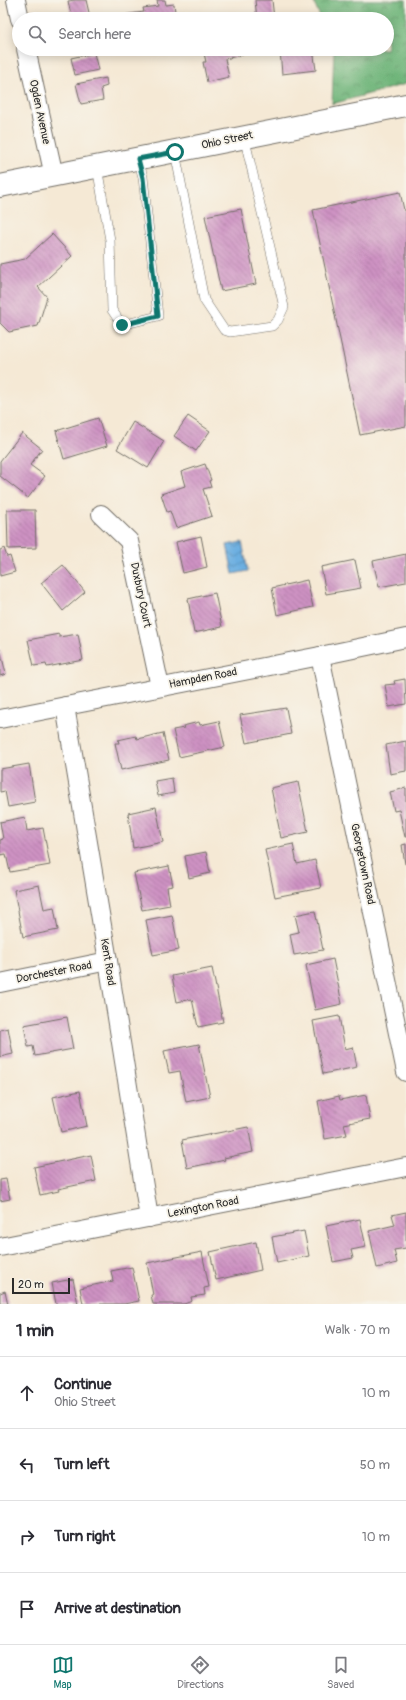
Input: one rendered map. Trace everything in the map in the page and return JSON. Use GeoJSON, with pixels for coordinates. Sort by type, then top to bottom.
{"type":"FeatureCollection","features":[{"type":"Feature","properties":{"kind":"street"},"geometry":{"type":"LineString","coordinates":[[16,0],[19,12]]}},
{"type":"Feature","properties":{"kind":"street","name":"Ogden Avenue"},"geometry":{"type":"LineString","coordinates":[[28,56],[54,176]]}},
{"type":"Feature","properties":{"kind":"street","name":"Ohio Street"},"geometry":{"type":"LineString","coordinates":[[0,186],[175,152],[244,136],[406,105]]}},
{"type":"Feature","properties":{"kind":"street","name":"Duxbury Court"},"geometry":{"type":"LineString","coordinates":[[101,514],[130,541],[160,687]]}},
{"type":"Feature","properties":{"kind":"street","name":"Hampden Road"},"geometry":{"type":"LineString","coordinates":[[0,719],[406,638]]}},
{"type":"Feature","properties":{"kind":"street","name":"Georgetown Road"},"geometry":{"type":"LineString","coordinates":[[320,656],[406,1072]]}},
{"type":"Feature","properties":{"kind":"street","name":"Kent Road"},"geometry":{"type":"LineString","coordinates":[[65,706],[149,1218]]}},
{"type":"Feature","properties":{"kind":"street","name":"Dorchester Road"},"geometry":{"type":"LineString","coordinates":[[0,983],[108,961]]}},
{"type":"Feature","properties":{"kind":"street","name":"Lexington Road"},"geometry":{"type":"LineString","coordinates":[[0,1247],[406,1166]]}},
{"type":"Feature","properties":{"kind":"lane"},"geometry":{"type":"LineString","coordinates":[[175,152],[204,300],[224,330],[230,332],[272,326],[278,320],[284,307],[244,136]]}},
{"type":"Feature","properties":{"kind":"lane"},"geometry":{"type":"LineString","coordinates":[[97,167],[110,240],[112,310],[122,325],[158,316],[143,178],[138,159]]}},
{"type":"Feature","properties":{"kind":"green space"},"geometry":{"type":"Polygon","coordinates":[[[313,0],[406,0],[406,84],[332,104],[334,56],[394,56],[394,12],[318,12],[313,0]]]}},
{"type":"Feature","properties":{"kind":"water"},"geometry":{"type":"Polygon","coordinates":[[[242,542],[248,571],[233,574],[227,545],[242,542]]]}},
{"type":"Feature","properties":{"kind":"building"},"geometry":{"type":"Polygon","coordinates":[[[86,0],[89,12],[70,12],[68,1],[86,0]]]}},
{"type":"Feature","properties":{"kind":"building"},"geometry":{"type":"Polygon","coordinates":[[[157,0],[165,0],[166,5],[174,4],[175,12],[144,12],[143,8],[158,6],[157,0]]]}},
{"type":"Feature","properties":{"kind":"building"},"geometry":{"type":"Polygon","coordinates":[[[255,0],[272,0],[273,12],[256,12],[255,0]]]}},
{"type":"Feature","properties":{"kind":"building"},"geometry":{"type":"Polygon","coordinates":[[[80,56],[95,56],[98,70],[75,75],[71,58],[80,56]]]}},
{"type":"Feature","properties":{"kind":"building"},"geometry":{"type":"Polygon","coordinates":[[[205,56],[238,56],[225,59],[229,77],[207,82],[203,62],[206,62],[205,56]]]}},
{"type":"Feature","properties":{"kind":"building"},"geometry":{"type":"Polygon","coordinates":[[[280,56],[314,56],[316,70],[282,74],[280,56]]]}},
{"type":"Feature","properties":{"kind":"building"},"geometry":{"type":"Polygon","coordinates":[[[106,78],[107,86],[101,88],[103,100],[81,104],[76,84],[106,78]]]}},
{"type":"Feature","properties":{"kind":"building"},"geometry":{"type":"Polygon","coordinates":[[[400,192],[404,210],[406,210],[406,426],[360,435],[313,210],[400,192]]]}},
{"type":"Feature","properties":{"kind":"building"},"geometry":{"type":"Polygon","coordinates":[[[241,209],[256,284],[221,291],[205,216],[241,209]]]}},
{"type":"Feature","properties":{"kind":"building"},"geometry":{"type":"Polygon","coordinates":[[[52,234],[72,256],[38,287],[47,297],[38,326],[9,332],[0,323],[0,264],[25,259],[52,234]]]}},
{"type":"Feature","properties":{"kind":"building"},"geometry":{"type":"Polygon","coordinates":[[[188,416],[210,431],[196,451],[174,436],[188,416]]]}},
{"type":"Feature","properties":{"kind":"building"},"geometry":{"type":"Polygon","coordinates":[[[98,418],[107,446],[64,459],[56,431],[98,418]]]}},
{"type":"Feature","properties":{"kind":"building"},"geometry":{"type":"Polygon","coordinates":[[[133,422],[164,441],[148,468],[117,449],[133,422]]]}},
{"type":"Feature","properties":{"kind":"building"},"geometry":{"type":"Polygon","coordinates":[[[22,433],[42,449],[30,465],[45,476],[28,498],[0,476],[0,461],[22,433]]]}},
{"type":"Feature","properties":{"kind":"building"},"geometry":{"type":"Polygon","coordinates":[[[205,464],[211,480],[209,481],[211,487],[203,489],[212,516],[176,528],[170,511],[167,512],[161,494],[185,486],[181,472],[205,464]]]}},
{"type":"Feature","properties":{"kind":"building"},"geometry":{"type":"Polygon","coordinates":[[[7,510],[35,510],[36,548],[8,549],[7,510]]]}},
{"type":"Feature","properties":{"kind":"building"},"geometry":{"type":"Polygon","coordinates":[[[201,536],[207,567],[183,573],[176,542],[201,536]]]}},
{"type":"Feature","properties":{"kind":"building"},"geometry":{"type":"Polygon","coordinates":[[[4,548],[7,557],[10,556],[15,572],[0,576],[0,550],[4,548]]]}},
{"type":"Feature","properties":{"kind":"building"},"geometry":{"type":"Polygon","coordinates":[[[406,554],[406,582],[379,587],[373,561],[406,554]]]}},
{"type":"Feature","properties":{"kind":"building"},"geometry":{"type":"Polygon","coordinates":[[[355,560],[361,588],[326,594],[321,567],[355,560]]]}},
{"type":"Feature","properties":{"kind":"building"},"geometry":{"type":"Polygon","coordinates":[[[63,565],[85,592],[63,611],[41,583],[63,565]]]}},
{"type":"Feature","properties":{"kind":"building"},"geometry":{"type":"Polygon","coordinates":[[[307,580],[313,607],[277,615],[272,588],[307,580]]]}},
{"type":"Feature","properties":{"kind":"building"},"geometry":{"type":"Polygon","coordinates":[[[215,593],[222,627],[194,633],[188,599],[215,593]]]}},
{"type":"Feature","properties":{"kind":"building"},"geometry":{"type":"Polygon","coordinates":[[[59,634],[59,637],[78,634],[83,660],[47,667],[46,664],[34,666],[28,640],[59,634]]]}},
{"type":"Feature","properties":{"kind":"building"},"geometry":{"type":"Polygon","coordinates":[[[0,649],[6,674],[0,676],[0,649]]]}},
{"type":"Feature","properties":{"kind":"building"},"geometry":{"type":"Polygon","coordinates":[[[405,679],[406,704],[389,707],[385,685],[395,684],[394,681],[405,679]]]}},
{"type":"Feature","properties":{"kind":"building"},"geometry":{"type":"Polygon","coordinates":[[[286,708],[291,734],[246,743],[240,715],[286,708]]]}},
{"type":"Feature","properties":{"kind":"building"},"geometry":{"type":"Polygon","coordinates":[[[219,721],[225,747],[179,757],[173,730],[184,728],[183,726],[199,722],[200,725],[219,721]]]}},
{"type":"Feature","properties":{"kind":"building"},"geometry":{"type":"Polygon","coordinates":[[[163,733],[169,760],[121,770],[115,743],[119,743],[118,740],[136,736],[137,739],[163,733]]]}},
{"type":"Feature","properties":{"kind":"building"},"geometry":{"type":"Polygon","coordinates":[[[406,741],[406,771],[390,774],[386,745],[406,741]]]}},
{"type":"Feature","properties":{"kind":"building"},"geometry":{"type":"Polygon","coordinates":[[[29,764],[35,802],[8,807],[5,791],[0,792],[0,769],[29,764]]]}},
{"type":"Feature","properties":{"kind":"building"},"geometry":{"type":"Polygon","coordinates":[[[172,778],[174,793],[158,796],[155,781],[172,778]]]}},
{"type":"Feature","properties":{"kind":"building"},"geometry":{"type":"Polygon","coordinates":[[[298,782],[308,832],[281,838],[271,788],[298,782]]]}},
{"type":"Feature","properties":{"kind":"building"},"geometry":{"type":"Polygon","coordinates":[[[406,788],[405,837],[399,810],[394,811],[390,792],[406,788]]]}},
{"type":"Feature","properties":{"kind":"building"},"geometry":{"type":"Polygon","coordinates":[[[156,807],[163,842],[133,848],[128,813],[156,807]]]}},
{"type":"Feature","properties":{"kind":"building"},"geometry":{"type":"Polygon","coordinates":[[[25,817],[27,831],[43,828],[50,865],[10,872],[6,854],[0,855],[0,840],[3,839],[0,822],[25,817]]]}},
{"type":"Feature","properties":{"kind":"building"},"geometry":{"type":"Polygon","coordinates":[[[293,844],[297,864],[315,860],[321,888],[275,897],[265,850],[293,844]]]}},
{"type":"Feature","properties":{"kind":"building"},"geometry":{"type":"Polygon","coordinates":[[[406,844],[406,864],[405,864],[402,845],[406,844]]]}},
{"type":"Feature","properties":{"kind":"building"},"geometry":{"type":"Polygon","coordinates":[[[206,852],[210,873],[189,878],[185,856],[206,852]]]}},
{"type":"Feature","properties":{"kind":"building"},"geometry":{"type":"Polygon","coordinates":[[[169,866],[173,886],[167,887],[170,905],[142,910],[134,873],[169,866]]]}},
{"type":"Feature","properties":{"kind":"building"},"geometry":{"type":"Polygon","coordinates":[[[39,885],[44,909],[54,907],[58,930],[23,937],[14,890],[39,885]]]}},
{"type":"Feature","properties":{"kind":"building"},"geometry":{"type":"Polygon","coordinates":[[[315,911],[323,950],[294,955],[290,934],[299,932],[295,915],[315,911]]]}},
{"type":"Feature","properties":{"kind":"building"},"geometry":{"type":"Polygon","coordinates":[[[172,915],[179,950],[153,955],[146,920],[172,915]]]}},
{"type":"Feature","properties":{"kind":"building"},"geometry":{"type":"Polygon","coordinates":[[[333,959],[342,1004],[315,1010],[306,965],[333,959]]]}},
{"type":"Feature","properties":{"kind":"building"},"geometry":{"type":"Polygon","coordinates":[[[212,968],[223,1022],[198,1027],[192,999],[177,1002],[172,976],[212,968]]]}},
{"type":"Feature","properties":{"kind":"building"},"geometry":{"type":"Polygon","coordinates":[[[339,1016],[345,1049],[353,1047],[357,1067],[323,1074],[313,1021],[339,1016]]]}},
{"type":"Feature","properties":{"kind":"building"},"geometry":{"type":"Polygon","coordinates":[[[67,1017],[73,1049],[35,1056],[33,1046],[28,1047],[24,1025],[67,1017]]]}},
{"type":"Feature","properties":{"kind":"building"},"geometry":{"type":"Polygon","coordinates":[[[8,1028],[13,1054],[0,1057],[0,1030],[8,1028]]]}},
{"type":"Feature","properties":{"kind":"building"},"geometry":{"type":"Polygon","coordinates":[[[199,1044],[210,1097],[186,1102],[180,1071],[169,1073],[164,1051],[199,1044]]]}},
{"type":"Feature","properties":{"kind":"building"},"geometry":{"type":"Polygon","coordinates":[[[80,1091],[87,1126],[61,1132],[53,1097],[80,1091]]]}},
{"type":"Feature","properties":{"kind":"building"},"geometry":{"type":"Polygon","coordinates":[[[366,1095],[370,1119],[344,1124],[347,1135],[325,1139],[318,1101],[339,1096],[340,1100],[366,1095]]]}},
{"type":"Feature","properties":{"kind":"building"},"geometry":{"type":"Polygon","coordinates":[[[248,1127],[253,1152],[187,1168],[182,1140],[248,1127]]]}},
{"type":"Feature","properties":{"kind":"building"},"geometry":{"type":"Polygon","coordinates":[[[91,1155],[96,1181],[58,1189],[59,1191],[40,1195],[34,1167],[91,1155]]]}},
{"type":"Feature","properties":{"kind":"building"},"geometry":{"type":"Polygon","coordinates":[[[6,1179],[10,1199],[0,1201],[0,1180],[6,1179]]]}},
{"type":"Feature","properties":{"kind":"building"},"geometry":{"type":"Polygon","coordinates":[[[406,1212],[406,1248],[394,1250],[397,1263],[377,1268],[369,1231],[395,1225],[392,1215],[406,1212]]]}},
{"type":"Feature","properties":{"kind":"building"},"geometry":{"type":"Polygon","coordinates":[[[360,1219],[366,1247],[351,1250],[353,1258],[333,1262],[326,1226],[360,1219]]]}},
{"type":"Feature","properties":{"kind":"building"},"geometry":{"type":"Polygon","coordinates":[[[304,1231],[309,1256],[277,1263],[272,1237],[304,1231]]]}},
{"type":"Feature","properties":{"kind":"building"},"geometry":{"type":"Polygon","coordinates":[[[256,1242],[261,1270],[216,1280],[210,1252],[256,1242]]]}},
{"type":"Feature","properties":{"kind":"building"},"geometry":{"type":"Polygon","coordinates":[[[202,1252],[209,1287],[204,1288],[205,1295],[191,1297],[192,1301],[184,1304],[153,1304],[151,1295],[153,1295],[147,1263],[202,1252]]]}},
{"type":"Feature","properties":{"kind":"building"},"geometry":{"type":"Polygon","coordinates":[[[132,1267],[139,1301],[124,1304],[83,1304],[80,1288],[113,1281],[111,1271],[132,1267]]]}},
{"type":"Feature","properties":{"kind":"building"},"geometry":{"type":"Polygon","coordinates":[[[73,1279],[78,1304],[56,1304],[52,1283],[73,1279]]]}},
{"type":"Feature","properties":{"kind":"building"},"geometry":{"type":"Polygon","coordinates":[[[5,1291],[8,1304],[0,1304],[0,1293],[5,1291]]]}},
{"type":"Feature","properties":{"kind":"route"},"geometry":{"type":"LineString","coordinates":[[122,325],[158,316],[143,178],[138,159],[175,152]]}}]}
